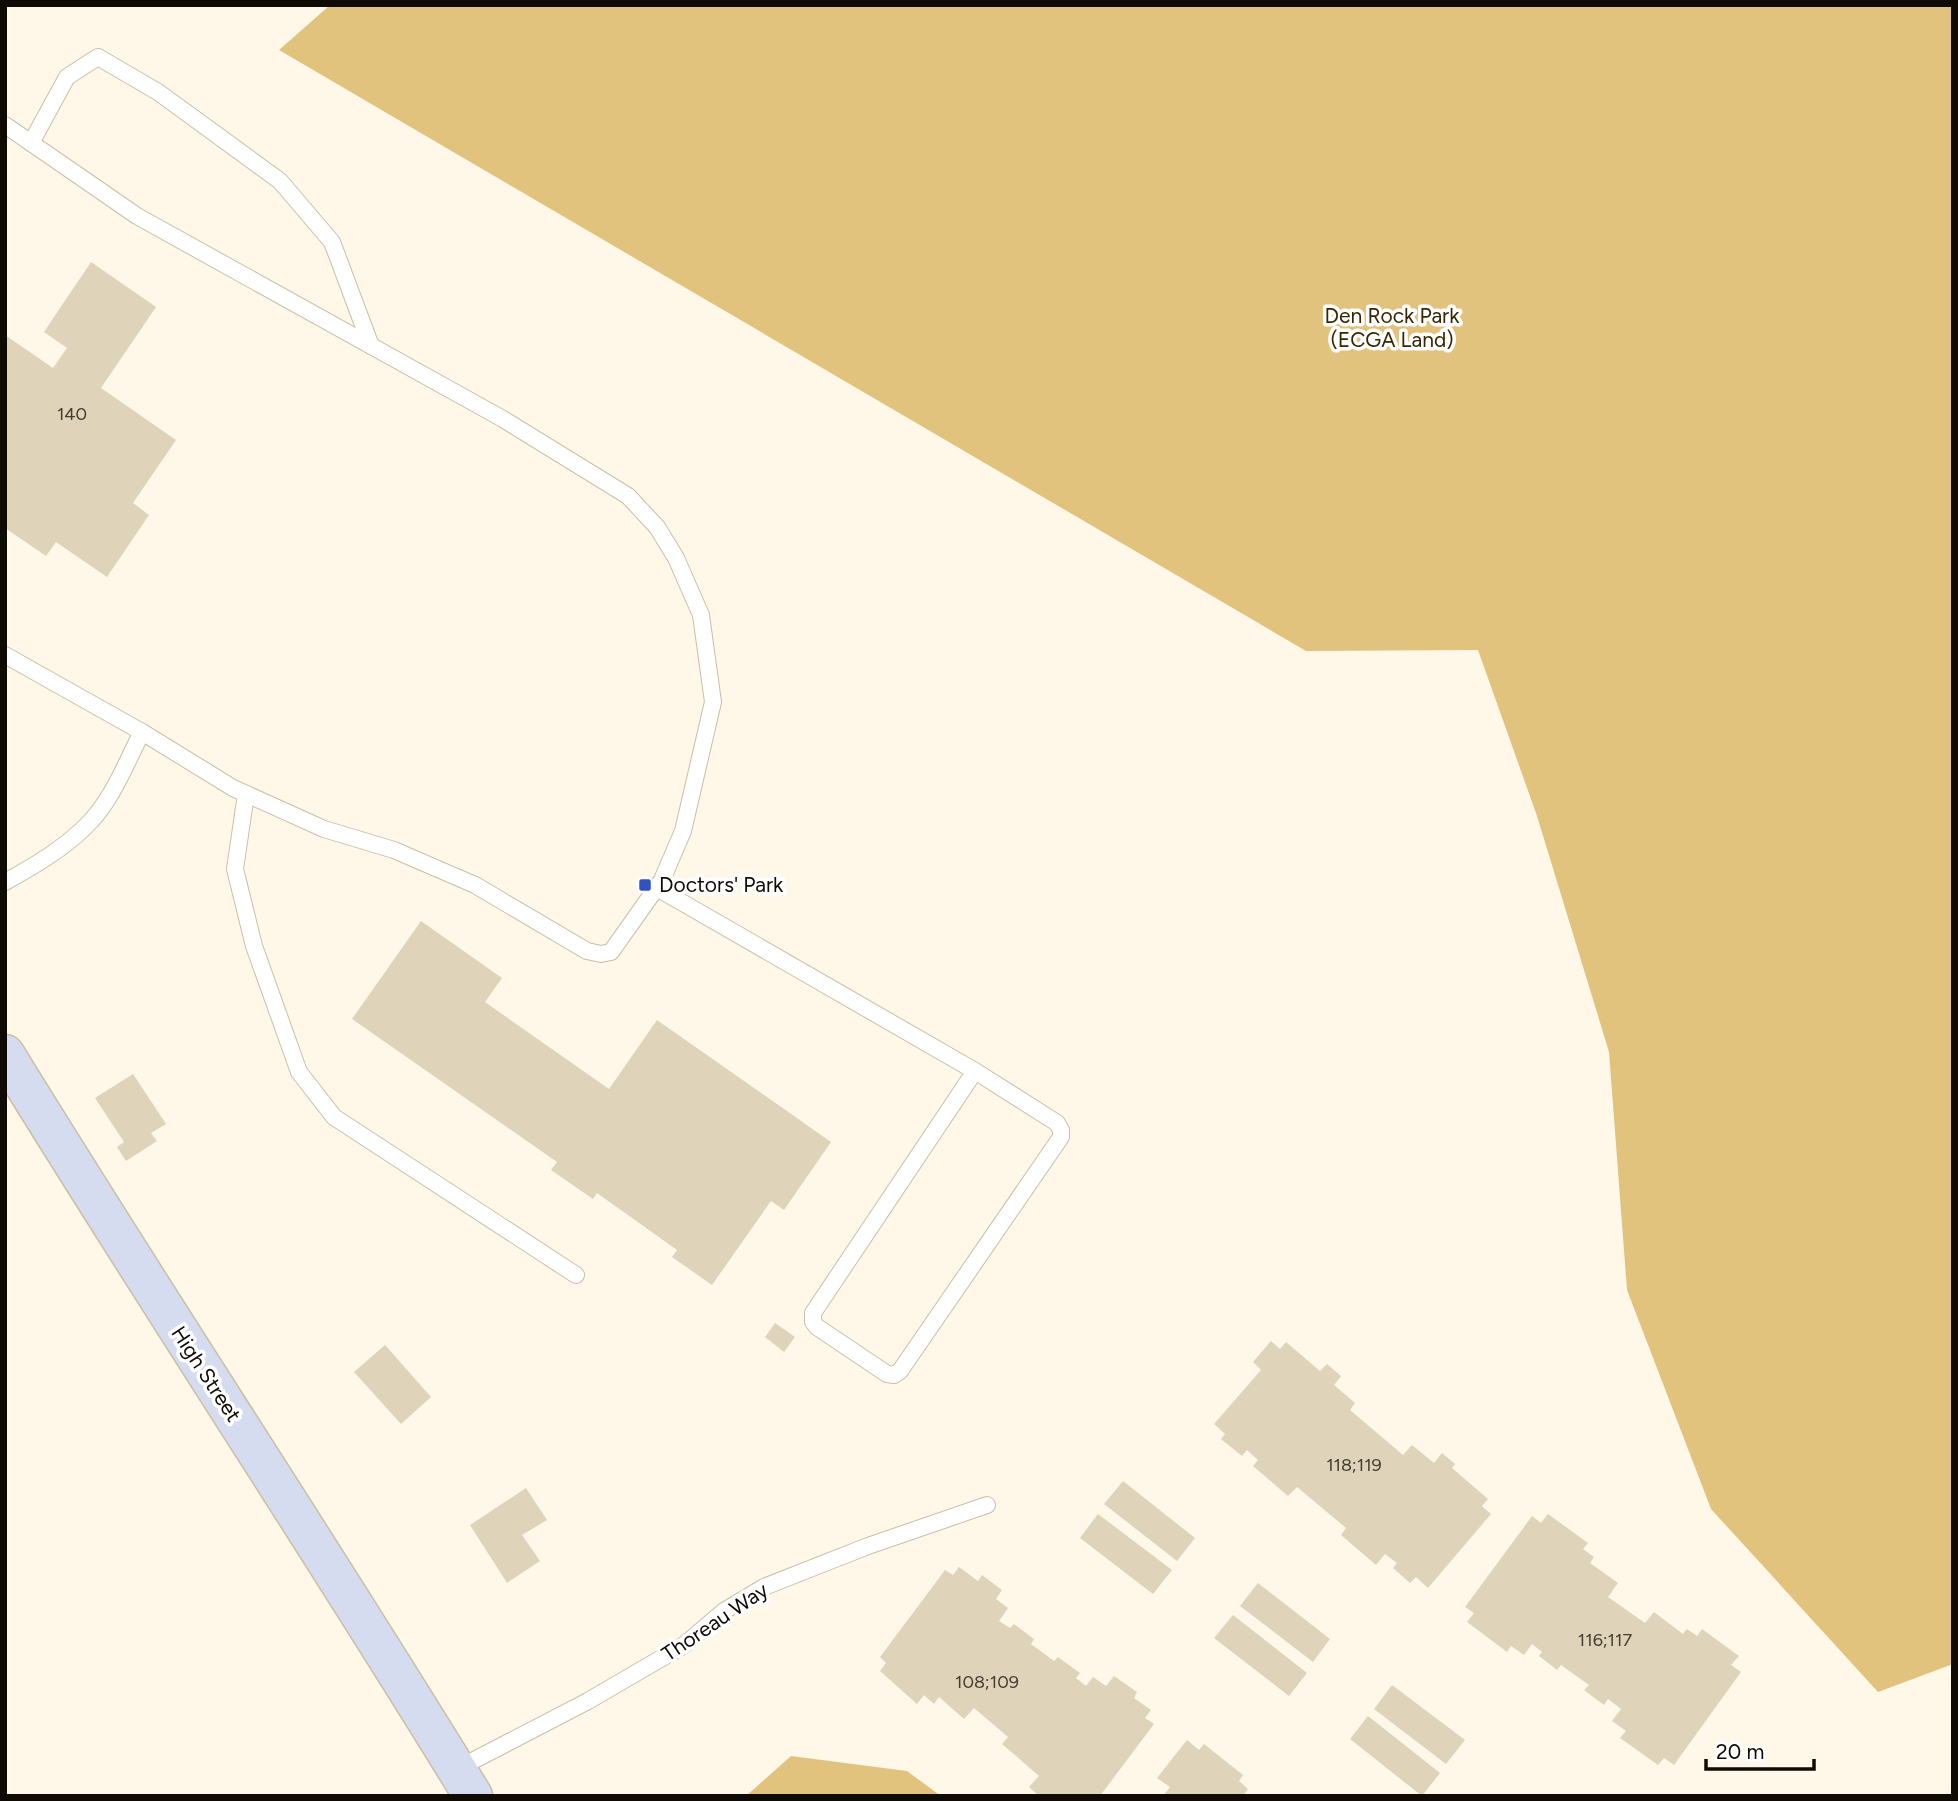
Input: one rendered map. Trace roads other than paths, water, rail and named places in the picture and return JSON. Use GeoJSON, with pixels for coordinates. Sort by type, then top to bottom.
{"type":"FeatureCollection","features":[{"type":"Feature","properties":{"kind":"main road","name":"High Street"},"geometry":{"type":"LineString","coordinates":[[5,1054],[465,1782]]}},
{"type":"Feature","properties":{"kind":"lane"},"geometry":{"type":"LineString","coordinates":[[31,142],[67,77],[98,57],[158,93],[280,181],[332,242],[371,346]]}},
{"type":"Feature","properties":{"kind":"lane"},"geometry":{"type":"LineString","coordinates":[[5,125],[137,216],[503,419],[628,496],[657,527],[676,558],[701,615],[713,702],[683,831],[657,888],[611,952],[601,954],[587,951],[475,885],[394,850],[324,829],[233,788],[142,732],[5,655]]}},
{"type":"Feature","properties":{"kind":"lane"},"geometry":{"type":"LineString","coordinates":[[5,882],[46,859],[88,825],[111,792],[142,732]]}},
{"type":"Feature","properties":{"kind":"lane"},"geometry":{"type":"LineString","coordinates":[[246,794],[236,869],[254,946],[299,1072],[334,1117],[576,1275]]}},
{"type":"Feature","properties":{"kind":"lane"},"geometry":{"type":"LineString","coordinates":[[657,888],[975,1071],[1057,1123],[1061,1130],[1061,1137],[900,1371],[894,1375],[887,1374],[817,1326],[813,1322],[813,1313],[975,1071]]}},
{"type":"Feature","properties":{"kind":"lane","name":"Thoreau Way"},"geometry":{"type":"LineString","coordinates":[[465,1782],[588,1701],[684,1645],[724,1611],[764,1587],[868,1546],[987,1505]]}},
{"type":"Feature","properties":{"kind":"place","name":"Doctors' Park"},"geometry":{"type":"Point","coordinates":[645,885]}},
{"type":"Feature","properties":{"kind":"park label","name":"Den Rock Park (ECGA Land)"},"geometry":{"type":"Point","coordinates":[1392,328]}}]}
